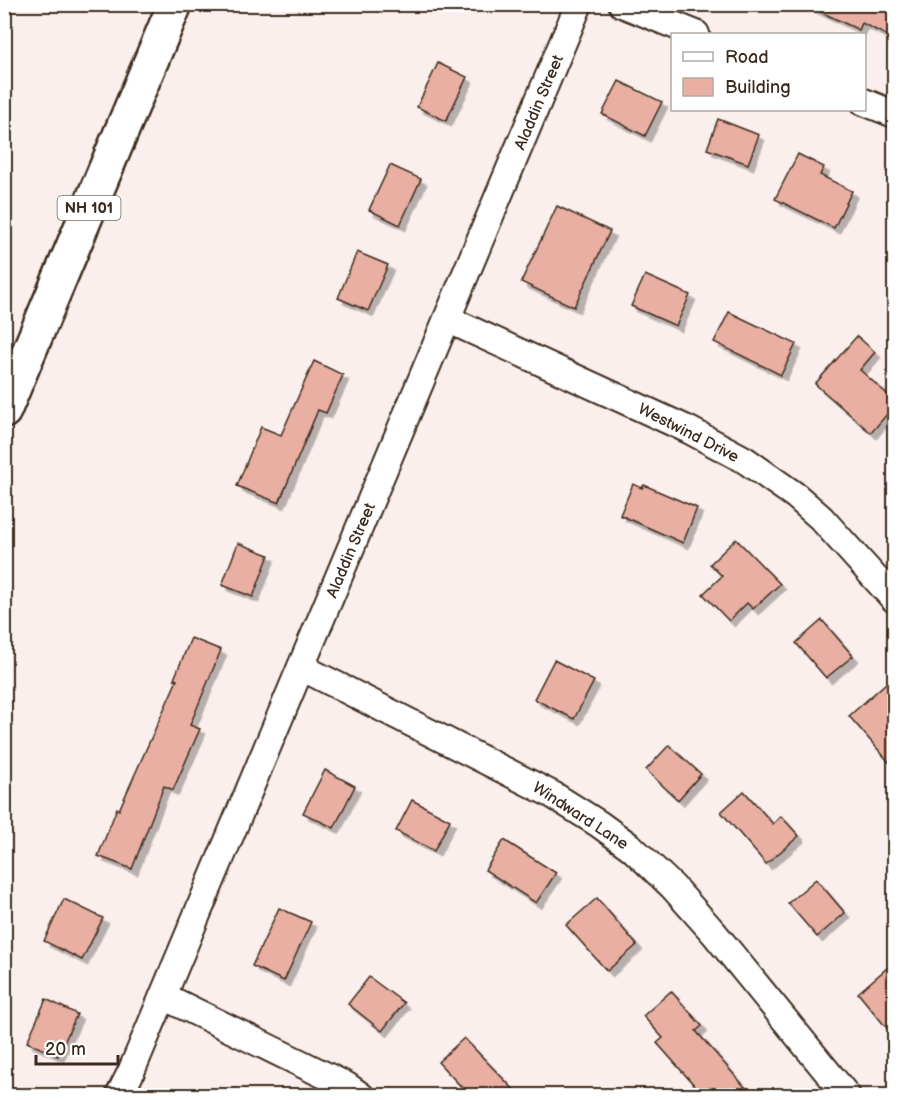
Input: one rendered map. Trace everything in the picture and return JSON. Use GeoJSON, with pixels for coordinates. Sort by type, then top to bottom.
{"type":"FeatureCollection","features":[{"type":"Feature","properties":{"kind":"highway","name":"NH 101"},"geometry":{"type":"LineString","coordinates":[[4,411],[175,4]]}},
{"type":"Feature","properties":{"kind":"street","name":"Aladdin Street"},"geometry":{"type":"LineString","coordinates":[[119,1095],[131,1072],[579,4]]}},
{"type":"Feature","properties":{"kind":"street"},"geometry":{"type":"LineString","coordinates":[[622,4],[694,33]]}},
{"type":"Feature","properties":{"kind":"street"},"geometry":{"type":"LineString","coordinates":[[866,103],[894,114]]}},
{"type":"Feature","properties":{"kind":"street","name":"Westwind Drive"},"geometry":{"type":"LineString","coordinates":[[447,319],[689,430],[745,460],[796,496],[821,518],[894,599]]}},
{"type":"Feature","properties":{"kind":"street","name":"Windward Lane"},"geometry":{"type":"LineString","coordinates":[[301,667],[554,795],[632,848],[672,886],[714,933],[847,1095]]}},
{"type":"Feature","properties":{"kind":"street"},"geometry":{"type":"LineString","coordinates":[[163,996],[361,1095]]}},
{"type":"Feature","properties":{"kind":"building"},"geometry":{"type":"Polygon","coordinates":[[[804,4],[894,4],[894,39],[862,23],[859,30],[804,4]]]}},
{"type":"Feature","properties":{"kind":"building"},"geometry":{"type":"Polygon","coordinates":[[[438,63],[467,77],[446,121],[417,107],[438,63]]]}},
{"type":"Feature","properties":{"kind":"building"},"geometry":{"type":"Polygon","coordinates":[[[619,81],[662,102],[645,136],[602,114],[619,81]]]}},
{"type":"Feature","properties":{"kind":"building"},"geometry":{"type":"Polygon","coordinates":[[[718,119],[759,135],[748,164],[707,149],[718,119]]]}},
{"type":"Feature","properties":{"kind":"building"},"geometry":{"type":"Polygon","coordinates":[[[798,154],[824,167],[820,175],[852,191],[834,228],[775,199],[798,154]]]}},
{"type":"Feature","properties":{"kind":"building"},"geometry":{"type":"Polygon","coordinates":[[[390,165],[421,179],[400,225],[369,210],[390,165]]]}},
{"type":"Feature","properties":{"kind":"building"},"geometry":{"type":"Polygon","coordinates":[[[557,206],[610,231],[574,307],[521,282],[557,206]]]}},
{"type":"Feature","properties":{"kind":"building"},"geometry":{"type":"Polygon","coordinates":[[[357,252],[388,265],[368,311],[338,298],[357,252]]]}},
{"type":"Feature","properties":{"kind":"building"},"geometry":{"type":"Polygon","coordinates":[[[645,275],[690,295],[676,326],[631,306],[645,275]]]}},
{"type":"Feature","properties":{"kind":"building"},"geometry":{"type":"Polygon","coordinates":[[[729,312],[796,344],[781,375],[714,342],[729,312]]]}},
{"type":"Feature","properties":{"kind":"building"},"geometry":{"type":"Polygon","coordinates":[[[857,336],[875,352],[860,370],[894,400],[894,406],[871,433],[815,384],[857,336]]]}},
{"type":"Feature","properties":{"kind":"building"},"geometry":{"type":"Polygon","coordinates":[[[314,361],[343,375],[326,413],[318,410],[279,503],[237,486],[261,427],[281,435],[314,361]]]}},
{"type":"Feature","properties":{"kind":"building"},"geometry":{"type":"Polygon","coordinates":[[[633,484],[642,488],[644,485],[697,508],[683,543],[620,515],[633,484]]]}},
{"type":"Feature","properties":{"kind":"building"},"geometry":{"type":"Polygon","coordinates":[[[736,539],[780,584],[753,609],[747,603],[729,621],[703,594],[722,576],[710,564],[736,539]]]}},
{"type":"Feature","properties":{"kind":"building"},"geometry":{"type":"Polygon","coordinates":[[[238,543],[269,555],[253,597],[222,585],[238,543]]]}},
{"type":"Feature","properties":{"kind":"building"},"geometry":{"type":"Polygon","coordinates":[[[822,620],[853,656],[826,678],[796,643],[822,620]]]}},
{"type":"Feature","properties":{"kind":"building"},"geometry":{"type":"Polygon","coordinates":[[[191,638],[221,650],[190,725],[200,729],[173,790],[164,786],[132,869],[98,856],[117,808],[119,810],[177,680],[174,679],[191,638]]]}},
{"type":"Feature","properties":{"kind":"building"},"geometry":{"type":"Polygon","coordinates":[[[554,660],[594,681],[574,719],[534,699],[554,660]]]}},
{"type":"Feature","properties":{"kind":"building"},"geometry":{"type":"Polygon","coordinates":[[[894,676],[894,768],[849,716],[894,676]]]}},
{"type":"Feature","properties":{"kind":"building"},"geometry":{"type":"Polygon","coordinates":[[[669,745],[701,774],[678,800],[646,770],[669,745]]]}},
{"type":"Feature","properties":{"kind":"building"},"geometry":{"type":"Polygon","coordinates":[[[325,770],[355,786],[334,828],[303,813],[325,770]]]}},
{"type":"Feature","properties":{"kind":"building"},"geometry":{"type":"Polygon","coordinates":[[[744,791],[773,824],[781,816],[799,836],[766,864],[721,812],[744,791]]]}},
{"type":"Feature","properties":{"kind":"building"},"geometry":{"type":"Polygon","coordinates":[[[412,800],[450,820],[434,851],[396,831],[412,800]]]}},
{"type":"Feature","properties":{"kind":"building"},"geometry":{"type":"Polygon","coordinates":[[[504,840],[556,873],[536,903],[485,870],[504,840]]]}},
{"type":"Feature","properties":{"kind":"building"},"geometry":{"type":"Polygon","coordinates":[[[816,879],[845,913],[817,937],[788,903],[816,879]]]}},
{"type":"Feature","properties":{"kind":"building"},"geometry":{"type":"Polygon","coordinates":[[[597,898],[637,945],[607,971],[566,925],[597,898]]]}},
{"type":"Feature","properties":{"kind":"building"},"geometry":{"type":"Polygon","coordinates":[[[64,899],[103,918],[82,960],[44,941],[64,899]]]}},
{"type":"Feature","properties":{"kind":"building"},"geometry":{"type":"Polygon","coordinates":[[[279,908],[311,922],[284,981],[252,966],[279,908]]]}},
{"type":"Feature","properties":{"kind":"building"},"geometry":{"type":"Polygon","coordinates":[[[894,962],[894,1037],[858,993],[894,962]]]}},
{"type":"Feature","properties":{"kind":"building"},"geometry":{"type":"Polygon","coordinates":[[[369,977],[404,1003],[382,1031],[348,1004],[369,977]]]}},
{"type":"Feature","properties":{"kind":"building"},"geometry":{"type":"Polygon","coordinates":[[[671,991],[702,1026],[696,1031],[752,1095],[703,1095],[657,1043],[663,1038],[643,1016],[671,991]]]}},
{"type":"Feature","properties":{"kind":"building"},"geometry":{"type":"Polygon","coordinates":[[[46,999],[77,1014],[58,1056],[27,1042],[46,999]]]}},
{"type":"Feature","properties":{"kind":"building"},"geometry":{"type":"Polygon","coordinates":[[[464,1038],[519,1095],[469,1095],[438,1062],[464,1038]]]}}]}
